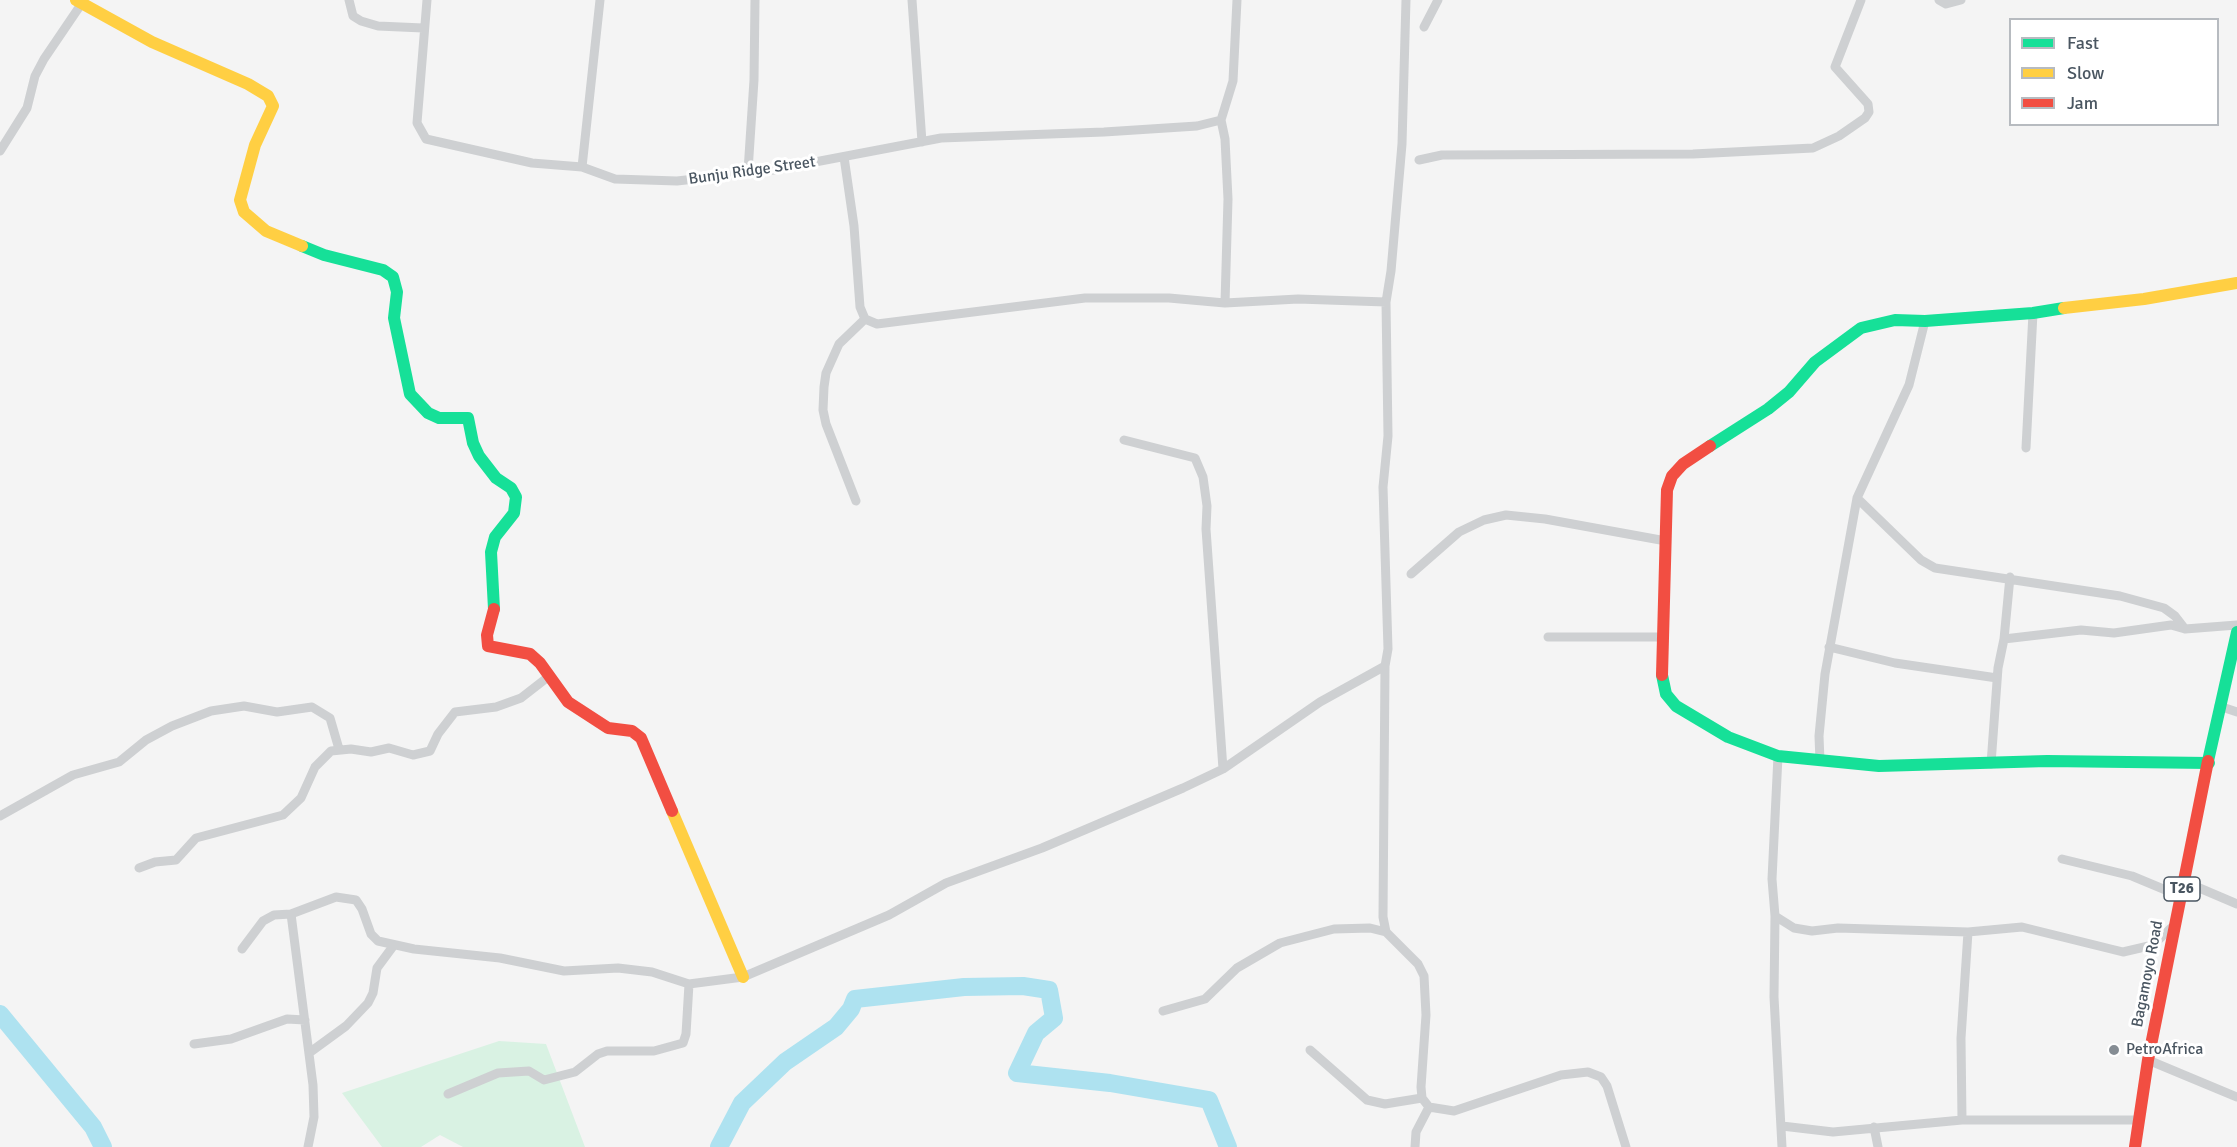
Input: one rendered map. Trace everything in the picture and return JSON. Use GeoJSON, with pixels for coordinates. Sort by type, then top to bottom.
{"type":"FeatureCollection","features":[{"type":"Feature","properties":{"kind":"main road"},"geometry":{"type":"LineString","coordinates":[[80,1],[152,42],[248,84],[268,96],[273,106],[272,112],[255,146],[244,183],[240,200],[244,212],[266,231],[324,255],[383,270],[393,277],[397,292],[394,318],[410,394],[428,413],[439,418],[468,418],[473,443],[479,456],[496,478],[511,488],[516,497],[514,513],[495,537],[491,552],[494,616],[487,635],[488,646],[493,649],[530,654],[540,663],[568,702],[608,728],[632,731],[641,738],[743,977]]}},
{"type":"Feature","properties":{"kind":"main road"},"geometry":{"type":"LineString","coordinates":[[2209,763],[2047,760],[1991,764],[1879,766],[1778,756],[1728,737],[1676,706],[1666,694],[1662,681],[1667,490],[1672,476],[1683,464],[1768,410],[1789,392],[1815,362],[1861,328],[1895,320],[1925,321],[2033,313],[2090,303],[2144,299],[2237,283]]}},
{"type":"Feature","properties":{"kind":"main road","name":"Bagamoyo Road"},"geometry":{"type":"LineString","coordinates":[[2135,1147],[2148,1060],[2180,896],[2219,706],[2237,632]]}},
{"type":"Feature","properties":{"kind":"street"},"geometry":{"type":"LineString","coordinates":[[349,0],[353,16],[362,21],[378,26],[423,28]]}},
{"type":"Feature","properties":{"kind":"street","name":"Bunju Ridge Street"},"geometry":{"type":"LineString","coordinates":[[427,0],[417,123],[426,139],[532,163],[582,167],[615,179],[677,181],[844,157],[922,142],[981,135],[1104,132],[1197,126],[1221,120]]}},
{"type":"Feature","properties":{"kind":"street"},"geometry":{"type":"LineString","coordinates":[[582,167],[600,0]]}},
{"type":"Feature","properties":{"kind":"street"},"geometry":{"type":"LineString","coordinates":[[748,171],[754,90],[754,0]]}},
{"type":"Feature","properties":{"kind":"street"},"geometry":{"type":"LineString","coordinates":[[912,0],[922,142]]}},
{"type":"Feature","properties":{"kind":"street"},"geometry":{"type":"LineString","coordinates":[[1225,303],[1228,199],[1225,139],[1221,120],[1233,81],[1233,25],[1237,0]]}},
{"type":"Feature","properties":{"kind":"street"},"geometry":{"type":"LineString","coordinates":[[1386,932],[1382,889],[1385,666],[1388,649],[1383,487],[1388,436],[1386,302],[1401,144],[1406,0]]}},
{"type":"Feature","properties":{"kind":"street"},"geometry":{"type":"LineString","coordinates":[[1425,27],[1438,0]]}},
{"type":"Feature","properties":{"kind":"street"},"geometry":{"type":"LineString","coordinates":[[1419,160],[1442,155],[1694,154],[1813,148],[1839,136],[1865,118],[1869,112],[1868,104],[1835,67],[1861,0]]}},
{"type":"Feature","properties":{"kind":"street"},"geometry":{"type":"LineString","coordinates":[[1939,0],[1946,4],[1961,0]]}},
{"type":"Feature","properties":{"kind":"street"},"geometry":{"type":"LineString","coordinates":[[0,151],[27,108],[35,76],[44,59],[80,1]]}},
{"type":"Feature","properties":{"kind":"street"},"geometry":{"type":"LineString","coordinates":[[844,157],[854,226],[860,307],[865,320]]}},
{"type":"Feature","properties":{"kind":"street"},"geometry":{"type":"LineString","coordinates":[[865,320],[877,324],[1085,297],[1169,298],[1225,303],[1298,299],[1386,302]]}},
{"type":"Feature","properties":{"kind":"street"},"geometry":{"type":"LineString","coordinates":[[2026,448],[2033,313]]}},
{"type":"Feature","properties":{"kind":"street"},"geometry":{"type":"LineString","coordinates":[[856,501],[826,424],[823,410],[824,387],[826,373],[839,344],[865,320]]}},
{"type":"Feature","properties":{"kind":"street"},"geometry":{"type":"LineString","coordinates":[[1821,761],[1820,709],[1829,647],[1857,498],[1909,385],[1925,321]]}},
{"type":"Feature","properties":{"kind":"street"},"geometry":{"type":"LineString","coordinates":[[1125,440],[1195,458],[1203,477],[1207,506],[1206,529],[1222,769]]}},
{"type":"Feature","properties":{"kind":"street"},"geometry":{"type":"LineString","coordinates":[[1857,498],[1929,565],[2120,596],[2164,608],[2175,616],[2185,629]]}},
{"type":"Feature","properties":{"kind":"street"},"geometry":{"type":"LineString","coordinates":[[1411,574],[1459,532],[1484,520],[1506,515],[1545,519],[1666,541]]}},
{"type":"Feature","properties":{"kind":"street"},"geometry":{"type":"LineString","coordinates":[[1991,764],[1997,678],[2004,639],[2010,578]]}},
{"type":"Feature","properties":{"kind":"street"},"geometry":{"type":"LineString","coordinates":[[2004,639],[2081,630],[2114,633],[2171,625],[2185,629],[2237,625]]}},
{"type":"Feature","properties":{"kind":"street"},"geometry":{"type":"LineString","coordinates":[[1548,637],[1662,637]]}},
{"type":"Feature","properties":{"kind":"street"},"geometry":{"type":"LineString","coordinates":[[1829,647],[1896,663],[1997,678]]}},
{"type":"Feature","properties":{"kind":"street"},"geometry":{"type":"LineString","coordinates":[[242,949],[263,921],[274,915],[291,914],[336,897],[356,900],[362,909],[371,934],[378,941],[414,950],[500,958],[547,970],[629,969],[652,972],[689,984],[743,977],[889,915],[946,883],[1059,841],[1222,769],[1320,702],[1385,666]]}},
{"type":"Feature","properties":{"kind":"street"},"geometry":{"type":"LineString","coordinates":[[139,868],[155,862],[176,860],[196,838],[283,815],[301,798],[315,767],[324,756],[339,748],[371,752],[389,748],[413,755],[430,751],[438,734],[455,712],[496,706],[520,698],[548,677]]}},
{"type":"Feature","properties":{"kind":"street"},"geometry":{"type":"LineString","coordinates":[[0,816],[73,775],[119,762],[147,740],[172,726],[211,711],[244,706],[277,712],[312,707],[330,718],[339,748]]}},
{"type":"Feature","properties":{"kind":"street"},"geometry":{"type":"LineString","coordinates":[[2219,706],[2237,712]]}},
{"type":"Feature","properties":{"kind":"street"},"geometry":{"type":"LineString","coordinates":[[1778,756],[1772,879],[1775,916],[1774,997],[1782,1147]]}},
{"type":"Feature","properties":{"kind":"street"},"geometry":{"type":"LineString","coordinates":[[2061,859],[2132,876],[2180,896]]}},
{"type":"Feature","properties":{"kind":"street"},"geometry":{"type":"LineString","coordinates":[[2183,881],[2237,904]]}},
{"type":"Feature","properties":{"kind":"street"},"geometry":{"type":"LineString","coordinates":[[291,914],[309,1053],[314,1117],[308,1147]]}},
{"type":"Feature","properties":{"kind":"street"},"geometry":{"type":"LineString","coordinates":[[1775,916],[1786,925],[1802,930],[1838,928],[1968,932],[2022,927],[2122,952],[2153,945],[2175,924]]}},
{"type":"Feature","properties":{"kind":"street"},"geometry":{"type":"LineString","coordinates":[[1163,1011],[1205,999],[1237,968],[1280,943],[1334,929],[1370,928],[1386,932],[1418,964],[1424,976],[1426,1016],[1422,1098],[1429,1107],[1454,1111],[1561,1075],[1588,1072],[1601,1077],[1607,1086],[1626,1147]]}},
{"type":"Feature","properties":{"kind":"street"},"geometry":{"type":"LineString","coordinates":[[1962,1120],[1961,1038],[1968,932]]}},
{"type":"Feature","properties":{"kind":"street"},"geometry":{"type":"LineString","coordinates":[[309,1053],[346,1026],[368,1003],[373,993],[377,968],[394,945]]}},
{"type":"Feature","properties":{"kind":"street"},"geometry":{"type":"LineString","coordinates":[[448,1094],[498,1073],[529,1071],[544,1080],[575,1072],[598,1054],[607,1051],[654,1051],[683,1043],[686,1034],[689,984]]}},
{"type":"Feature","properties":{"kind":"street"},"geometry":{"type":"LineString","coordinates":[[194,1044],[231,1039],[287,1020],[304,1020]]}},
{"type":"Feature","properties":{"kind":"street"},"geometry":{"type":"LineString","coordinates":[[1310,1050],[1367,1100],[1377,1104],[1392,1104],[1422,1098]]}},
{"type":"Feature","properties":{"kind":"street"},"geometry":{"type":"LineString","coordinates":[[2148,1060],[2237,1097]]}},
{"type":"Feature","properties":{"kind":"street"},"geometry":{"type":"LineString","coordinates":[[1415,1147],[1416,1132],[1429,1107]]}},
{"type":"Feature","properties":{"kind":"street"},"geometry":{"type":"LineString","coordinates":[[1782,1126],[1833,1132],[1874,1126],[1962,1120],[2139,1120]]}},
{"type":"Feature","properties":{"kind":"street"},"geometry":{"type":"LineString","coordinates":[[1874,1126],[1878,1147]]}},
{"type":"Feature","properties":{"kind":"green space"},"geometry":{"type":"Polygon","coordinates":[[[499,1041],[546,1044],[585,1147],[463,1147],[440,1135],[421,1147],[382,1147],[342,1093],[499,1041]]]}},
{"type":"Feature","properties":{"kind":"waterway"},"geometry":{"type":"LineString","coordinates":[[719,1147],[742,1103],[785,1062],[836,1027],[851,1009],[855,999],[964,987],[1023,986],[1049,990],[1054,1018],[1036,1033],[1017,1073],[1110,1083],[1209,1100],[1228,1147]]}},
{"type":"Feature","properties":{"kind":"waterway"},"geometry":{"type":"LineString","coordinates":[[0,1014],[93,1127],[103,1147]]}},
{"type":"Feature","properties":{"kind":"traffic: fast"},"geometry":{"type":"LineString","coordinates":[[302,246],[324,255],[383,270],[393,277],[397,292],[394,318],[410,394],[428,413],[439,418],[468,418],[473,443],[479,456],[496,478],[511,488],[516,497],[514,513],[495,537],[491,552],[494,609]]}},
{"type":"Feature","properties":{"kind":"traffic: fast"},"geometry":{"type":"LineString","coordinates":[[1710,446],[1768,409],[1789,392],[1815,362],[1861,328],[1895,320],[1925,321],[2033,313],[2064,308]]}},
{"type":"Feature","properties":{"kind":"traffic: fast"},"geometry":{"type":"LineString","coordinates":[[2208,761],[2237,632]]}},
{"type":"Feature","properties":{"kind":"traffic: fast"},"geometry":{"type":"LineString","coordinates":[[1662,675],[1666,694],[1676,706],[1728,737],[1778,756],[1879,766],[2047,761],[2209,763]]}},
{"type":"Feature","properties":{"kind":"traffic: slow"},"geometry":{"type":"LineString","coordinates":[[76,0],[152,42],[248,84],[268,96],[273,106],[255,145],[240,200],[244,212],[266,231],[302,246]]}},
{"type":"Feature","properties":{"kind":"traffic: slow"},"geometry":{"type":"LineString","coordinates":[[2064,308],[2144,299],[2237,283]]}},
{"type":"Feature","properties":{"kind":"traffic: slow"},"geometry":{"type":"LineString","coordinates":[[672,811],[743,977]]}},
{"type":"Feature","properties":{"kind":"traffic: jam"},"geometry":{"type":"LineString","coordinates":[[1662,675],[1667,490],[1672,476],[1683,464],[1710,446]]}},
{"type":"Feature","properties":{"kind":"traffic: jam"},"geometry":{"type":"LineString","coordinates":[[494,609],[487,635],[488,646],[530,654],[540,663],[568,702],[608,728],[632,731],[641,738],[672,811]]}},
{"type":"Feature","properties":{"kind":"traffic: jam"},"geometry":{"type":"LineString","coordinates":[[2135,1147],[2148,1060],[2208,761]]}},
{"type":"Feature","properties":{"kind":"place","name":"PetroAfrica"},"geometry":{"type":"Point","coordinates":[2114,1050]}}]}
